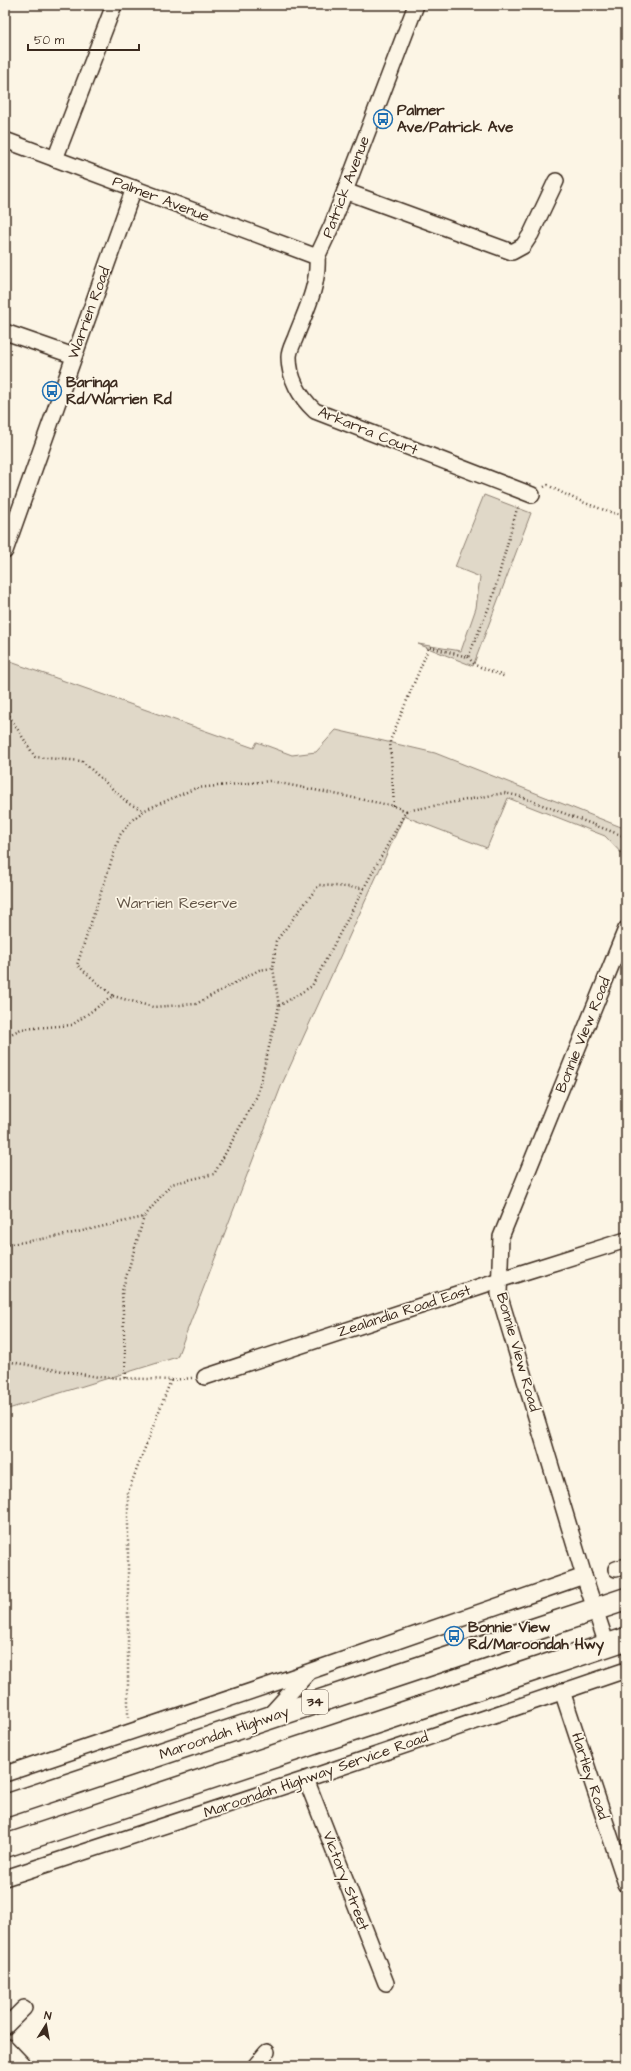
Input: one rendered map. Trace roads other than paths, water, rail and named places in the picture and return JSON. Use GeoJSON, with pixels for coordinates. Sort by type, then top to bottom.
{"type":"FeatureCollection","features":[{"type":"Feature","properties":{"kind":"highway","name":"Maroondah Highway"},"geometry":{"type":"LineString","coordinates":[[5,1806],[626,1599]]}},
{"type":"Feature","properties":{"kind":"highway"},"geometry":{"type":"LineString","coordinates":[[5,1846],[617,1642]]}},
{"type":"Feature","properties":{"kind":"street"},"geometry":{"type":"LineString","coordinates":[[55,159],[114,5]]}},
{"type":"Feature","properties":{"kind":"street","name":"Patrick Avenue"},"geometry":{"type":"LineString","coordinates":[[317,257],[325,242],[416,5]]}},
{"type":"Feature","properties":{"kind":"street","name":"Palmer Avenue"},"geometry":{"type":"LineString","coordinates":[[5,140],[317,257]]}},
{"type":"Feature","properties":{"kind":"street"},"geometry":{"type":"LineString","coordinates":[[345,191],[512,252],[523,246],[531,234],[556,181]]}},
{"type":"Feature","properties":{"kind":"street","name":"Warrien Road"},"geometry":{"type":"LineString","coordinates":[[5,551],[134,188]]}},
{"type":"Feature","properties":{"kind":"street","name":"Arkarra Court"},"geometry":{"type":"LineString","coordinates":[[317,257],[316,281],[289,355],[292,374],[299,392],[306,402],[315,411],[532,495]]}},
{"type":"Feature","properties":{"kind":"street"},"geometry":{"type":"LineString","coordinates":[[5,332],[74,356]]}},
{"type":"Feature","properties":{"kind":"street","name":"Bonnie View Road"},"geometry":{"type":"LineString","coordinates":[[617,1642],[596,1610],[584,1576],[499,1294],[499,1280],[501,1237],[626,929]]}},
{"type":"Feature","properties":{"kind":"street","name":"Zealandia Road East"},"geometry":{"type":"LineString","coordinates":[[205,1377],[499,1280],[626,1240]]}},
{"type":"Feature","properties":{"kind":"street"},"geometry":{"type":"LineString","coordinates":[[5,1774],[308,1672],[584,1576]]}},
{"type":"Feature","properties":{"kind":"street","name":"Maroondah Highway Service Road"},"geometry":{"type":"LineString","coordinates":[[5,1878],[306,1779],[626,1670]]}},
{"type":"Feature","properties":{"kind":"street"},"geometry":{"type":"LineString","coordinates":[[267,1718],[308,1672]]}},
{"type":"Feature","properties":{"kind":"street","name":"Hartley Road"},"geometry":{"type":"LineString","coordinates":[[562,1691],[626,1884]]}},
{"type":"Feature","properties":{"kind":"street","name":"Victory Street"},"geometry":{"type":"LineString","coordinates":[[306,1779],[386,1983]]}},
{"type":"Feature","properties":{"kind":"street"},"geometry":{"type":"LineString","coordinates":[[5,2027],[24,2008]]}},
{"type":"Feature","properties":{"kind":"street"},"geometry":{"type":"LineString","coordinates":[[5,2046],[24,2066]]}},
{"type":"Feature","properties":{"kind":"street"},"geometry":{"type":"LineString","coordinates":[[255,2066],[267,2052]]}},
{"type":"Feature","properties":{"kind":"place","name":"Palmer Ave/Patrick Ave"},"geometry":{"type":"Point","coordinates":[383,119]}},
{"type":"Feature","properties":{"kind":"place","name":"Baringa Rd/Warrien Rd"},"geometry":{"type":"Point","coordinates":[52,391]}},
{"type":"Feature","properties":{"kind":"place","name":"Bonnie View Rd/Maroondah Hwy"},"geometry":{"type":"Point","coordinates":[454,1636]}},
{"type":"Feature","properties":{"kind":"park label","name":"Warrien Reserve"},"geometry":{"type":"Point","coordinates":[177,903]}}]}
